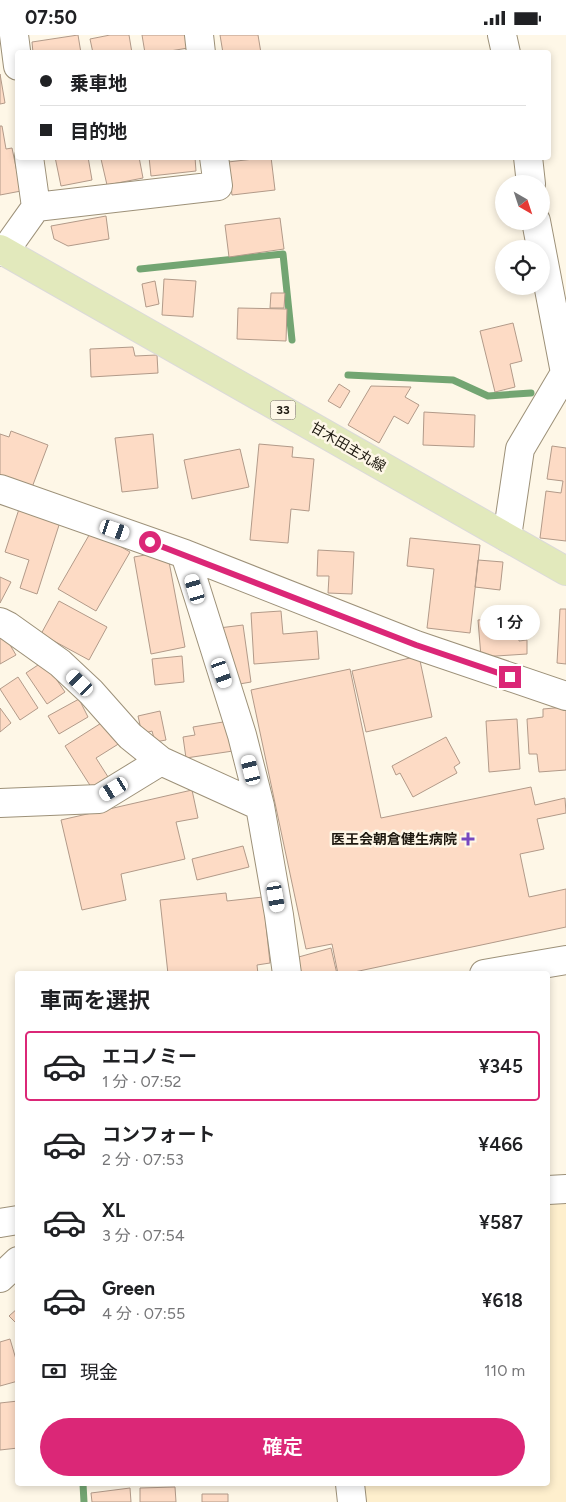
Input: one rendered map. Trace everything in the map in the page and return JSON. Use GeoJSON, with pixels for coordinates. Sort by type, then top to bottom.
{"type":"FeatureCollection","features":[{"type":"Feature","properties":{"kind":"main road","name":"甘木田主丸線"},"geometry":{"type":"LineString","coordinates":[[2,250],[566,571]]}},
{"type":"Feature","properties":{"kind":"street"},"geometry":{"type":"LineString","coordinates":[[14,35],[16,50]]}},
{"type":"Feature","properties":{"kind":"street"},"geometry":{"type":"LineString","coordinates":[[199,35],[201,50]]}},
{"type":"Feature","properties":{"kind":"street"},"geometry":{"type":"LineString","coordinates":[[502,35],[505,50]]}},
{"type":"Feature","properties":{"kind":"street"},"geometry":{"type":"LineString","coordinates":[[30,160],[36,207]]}},
{"type":"Feature","properties":{"kind":"street"},"geometry":{"type":"LineString","coordinates":[[2,250],[36,207],[218,186],[214,160]]}},
{"type":"Feature","properties":{"kind":"street"},"geometry":{"type":"LineString","coordinates":[[528,160],[530,175]]}},
{"type":"Feature","properties":{"kind":"street"},"geometry":{"type":"LineString","coordinates":[[506,537],[520,449],[565,373],[538,230]]}},
{"type":"Feature","properties":{"kind":"street"},"geometry":{"type":"LineString","coordinates":[[0,489],[185,554],[416,645],[566,696]]}},
{"type":"Feature","properties":{"kind":"street"},"geometry":{"type":"LineString","coordinates":[[185,554],[242,735],[260,806],[287,971]]}},
{"type":"Feature","properties":{"kind":"street"},"geometry":{"type":"LineString","coordinates":[[0,622],[60,663],[90,692],[130,736],[161,761],[260,806]]}},
{"type":"Feature","properties":{"kind":"street"},"geometry":{"type":"LineString","coordinates":[[0,803],[99,799],[161,761]]}},
{"type":"Feature","properties":{"kind":"street"},"geometry":{"type":"LineString","coordinates":[[500,971],[566,959]]}},
{"type":"Feature","properties":{"kind":"street"},"geometry":{"type":"LineString","coordinates":[[550,1190],[566,1189]]}},
{"type":"Feature","properties":{"kind":"street"},"geometry":{"type":"LineString","coordinates":[[0,1223],[15,1220]]}},
{"type":"Feature","properties":{"kind":"street"},"geometry":{"type":"LineString","coordinates":[[0,1278],[15,1264]]}},
{"type":"Feature","properties":{"kind":"street"},"geometry":{"type":"LineString","coordinates":[[350,1486],[352,1502]]}},
{"type":"Feature","properties":{"kind":"shaded area"},"geometry":{"type":"Polygon","coordinates":[[[566,1199],[566,1502],[361,1502],[359,1486],[550,1486],[550,1200],[566,1199]]]}},
{"type":"Feature","properties":{"kind":"building"},"geometry":{"type":"Polygon","coordinates":[[[78,35],[80,50],[33,50],[32,42],[78,35]]]}},
{"type":"Feature","properties":{"kind":"building"},"geometry":{"type":"Polygon","coordinates":[[[110,35],[129,35],[132,50],[92,50],[90,39],[110,35]]]}},
{"type":"Feature","properties":{"kind":"building"},"geometry":{"type":"Polygon","coordinates":[[[142,35],[186,35],[188,48],[144,50],[142,35]]]}},
{"type":"Feature","properties":{"kind":"building"},"geometry":{"type":"Polygon","coordinates":[[[220,35],[258,35],[260,50],[222,50],[220,35]]]}},
{"type":"Feature","properties":{"kind":"building"},"geometry":{"type":"Polygon","coordinates":[[[0,74],[5,103],[0,104],[0,74]]]}},
{"type":"Feature","properties":{"kind":"building"},"geometry":{"type":"Polygon","coordinates":[[[0,126],[2,126],[6,149],[12,148],[21,191],[0,195],[0,126]]]}},
{"type":"Feature","properties":{"kind":"building"},"geometry":{"type":"Polygon","coordinates":[[[56,160],[89,160],[92,180],[61,186],[56,160]]]}},
{"type":"Feature","properties":{"kind":"building"},"geometry":{"type":"Polygon","coordinates":[[[101,160],[140,160],[143,178],[107,185],[101,160]]]}},
{"type":"Feature","properties":{"kind":"building"},"geometry":{"type":"Polygon","coordinates":[[[149,160],[195,160],[196,171],[151,176],[149,160]]]}},
{"type":"Feature","properties":{"kind":"building"},"geometry":{"type":"Polygon","coordinates":[[[271,160],[275,190],[232,195],[228,162],[271,160]]]}},
{"type":"Feature","properties":{"kind":"building"},"geometry":{"type":"Polygon","coordinates":[[[106,216],[109,239],[68,246],[54,239],[51,226],[106,216]]]}},
{"type":"Feature","properties":{"kind":"building"},"geometry":{"type":"Polygon","coordinates":[[[280,218],[284,249],[229,257],[225,225],[280,218]]]}},
{"type":"Feature","properties":{"kind":"building"},"geometry":{"type":"Polygon","coordinates":[[[164,279],[196,281],[193,317],[162,315],[164,279]]]}},
{"type":"Feature","properties":{"kind":"building"},"geometry":{"type":"Polygon","coordinates":[[[155,281],[159,304],[146,307],[142,284],[155,281]]]}},
{"type":"Feature","properties":{"kind":"building"},"geometry":{"type":"Polygon","coordinates":[[[271,293],[285,293],[284,308],[270,308],[271,293]]]}},
{"type":"Feature","properties":{"kind":"building"},"geometry":{"type":"Polygon","coordinates":[[[238,308],[287,309],[286,341],[237,339],[238,308]]]}},
{"type":"Feature","properties":{"kind":"building"},"geometry":{"type":"Polygon","coordinates":[[[513,323],[522,361],[510,364],[515,387],[495,392],[480,331],[513,323]]]}},
{"type":"Feature","properties":{"kind":"building"},"geometry":{"type":"Polygon","coordinates":[[[133,347],[135,356],[157,355],[158,373],[91,377],[90,349],[133,347]]]}},
{"type":"Feature","properties":{"kind":"building"},"geometry":{"type":"Polygon","coordinates":[[[339,384],[350,391],[340,408],[328,401],[339,384]]]}},
{"type":"Feature","properties":{"kind":"building"},"geometry":{"type":"Polygon","coordinates":[[[371,386],[411,387],[405,397],[419,405],[408,424],[394,416],[379,443],[348,425],[371,386]]]}},
{"type":"Feature","properties":{"kind":"building"},"geometry":{"type":"Polygon","coordinates":[[[424,412],[475,415],[474,447],[423,445],[424,412]]]}},
{"type":"Feature","properties":{"kind":"building"},"geometry":{"type":"Polygon","coordinates":[[[11,431],[48,445],[31,490],[0,479],[0,434],[9,437],[11,431]]]}},
{"type":"Feature","properties":{"kind":"building"},"geometry":{"type":"Polygon","coordinates":[[[153,434],[158,488],[122,492],[115,438],[153,434]]]}},
{"type":"Feature","properties":{"kind":"building"},"geometry":{"type":"Polygon","coordinates":[[[259,444],[293,447],[292,457],[314,459],[309,511],[291,509],[288,543],[250,540],[259,444]]]}},
{"type":"Feature","properties":{"kind":"building"},"geometry":{"type":"Polygon","coordinates":[[[552,446],[566,448],[566,541],[540,538],[546,491],[561,493],[563,481],[547,479],[552,446]]]}},
{"type":"Feature","properties":{"kind":"building"},"geometry":{"type":"Polygon","coordinates":[[[240,449],[249,487],[192,499],[184,460],[240,449]]]}},
{"type":"Feature","properties":{"kind":"building"},"geometry":{"type":"Polygon","coordinates":[[[19,509],[60,522],[37,594],[20,588],[29,560],[5,552],[19,509]]]}},
{"type":"Feature","properties":{"kind":"building"},"geometry":{"type":"Polygon","coordinates":[[[92,530],[130,552],[96,611],[58,589],[92,530]]]}},
{"type":"Feature","properties":{"kind":"building"},"geometry":{"type":"Polygon","coordinates":[[[410,538],[480,545],[470,633],[427,628],[434,569],[407,566],[410,538]]]}},
{"type":"Feature","properties":{"kind":"building"},"geometry":{"type":"Polygon","coordinates":[[[318,550],[354,552],[352,594],[328,593],[329,576],[317,576],[318,550]]]}},
{"type":"Feature","properties":{"kind":"building"},"geometry":{"type":"Polygon","coordinates":[[[167,551],[185,647],[151,654],[134,557],[167,551]]]}},
{"type":"Feature","properties":{"kind":"building"},"geometry":{"type":"Polygon","coordinates":[[[478,560],[503,562],[500,590],[475,587],[478,560]]]}},
{"type":"Feature","properties":{"kind":"building"},"geometry":{"type":"Polygon","coordinates":[[[0,577],[11,582],[0,603],[0,577]]]}},
{"type":"Feature","properties":{"kind":"building"},"geometry":{"type":"Polygon","coordinates":[[[59,601],[107,627],[89,660],[41,634],[59,601]]]}},
{"type":"Feature","properties":{"kind":"building"},"geometry":{"type":"Polygon","coordinates":[[[560,609],[566,609],[566,664],[557,663],[560,609]]]}},
{"type":"Feature","properties":{"kind":"building"},"geometry":{"type":"Polygon","coordinates":[[[281,611],[283,634],[317,631],[319,659],[254,664],[251,613],[281,611]]]}},
{"type":"Feature","properties":{"kind":"building"},"geometry":{"type":"Polygon","coordinates":[[[518,617],[519,641],[527,640],[527,654],[481,657],[478,620],[518,617]]]}},
{"type":"Feature","properties":{"kind":"building"},"geometry":{"type":"Polygon","coordinates":[[[243,625],[251,682],[228,686],[219,628],[243,625]]]}},
{"type":"Feature","properties":{"kind":"building"},"geometry":{"type":"Polygon","coordinates":[[[0,628],[16,655],[0,664],[0,628]]]}},
{"type":"Feature","properties":{"kind":"building"},"geometry":{"type":"Polygon","coordinates":[[[182,656],[184,682],[155,685],[152,659],[182,656]]]}},
{"type":"Feature","properties":{"kind":"building"},"geometry":{"type":"Polygon","coordinates":[[[419,656],[432,717],[366,732],[352,671],[419,656]]]}},
{"type":"Feature","properties":{"kind":"building"},"geometry":{"type":"Polygon","coordinates":[[[44,661],[65,692],[47,704],[26,673],[44,661]]]}},
{"type":"Feature","properties":{"kind":"building"},"geometry":{"type":"Polygon","coordinates":[[[350,669],[381,818],[531,787],[535,805],[565,798],[566,813],[537,819],[544,849],[520,854],[529,897],[566,889],[566,927],[359,971],[337,971],[332,944],[306,949],[251,690],[350,669]]]}},
{"type":"Feature","properties":{"kind":"building"},"geometry":{"type":"Polygon","coordinates":[[[18,677],[38,708],[20,720],[0,689],[18,677]]]}},
{"type":"Feature","properties":{"kind":"building"},"geometry":{"type":"Polygon","coordinates":[[[79,699],[88,717],[59,734],[48,716],[79,699]]]}},
{"type":"Feature","properties":{"kind":"building"},"geometry":{"type":"Polygon","coordinates":[[[566,707],[566,770],[539,772],[537,754],[529,754],[527,719],[543,717],[543,709],[566,707]]]}},
{"type":"Feature","properties":{"kind":"building"},"geometry":{"type":"Polygon","coordinates":[[[0,708],[11,723],[0,732],[0,708]]]}},
{"type":"Feature","properties":{"kind":"building"},"geometry":{"type":"Polygon","coordinates":[[[160,711],[166,740],[155,742],[152,731],[142,734],[138,716],[160,711]]]}},
{"type":"Feature","properties":{"kind":"building"},"geometry":{"type":"Polygon","coordinates":[[[517,719],[520,769],[489,772],[486,721],[517,719]]]}},
{"type":"Feature","properties":{"kind":"building"},"geometry":{"type":"Polygon","coordinates":[[[106,720],[120,743],[96,758],[110,780],[93,790],[65,746],[106,720]]]}},
{"type":"Feature","properties":{"kind":"building"},"geometry":{"type":"Polygon","coordinates":[[[229,721],[233,751],[186,758],[183,737],[195,735],[193,727],[229,721]]]}},
{"type":"Feature","properties":{"kind":"building"},"geometry":{"type":"Polygon","coordinates":[[[446,737],[460,763],[454,767],[457,773],[413,797],[400,773],[396,775],[392,766],[446,737]]]}},
{"type":"Feature","properties":{"kind":"building"},"geometry":{"type":"Polygon","coordinates":[[[192,790],[198,818],[176,822],[185,859],[121,874],[126,900],[82,910],[61,820],[192,790]]]}},
{"type":"Feature","properties":{"kind":"building"},"geometry":{"type":"Polygon","coordinates":[[[243,846],[249,867],[197,880],[192,859],[243,846]]]}},
{"type":"Feature","properties":{"kind":"building"},"geometry":{"type":"Polygon","coordinates":[[[226,893],[227,901],[263,897],[270,963],[257,965],[258,971],[168,971],[160,900],[226,893]]]}},
{"type":"Feature","properties":{"kind":"building"},"geometry":{"type":"Polygon","coordinates":[[[331,948],[336,971],[298,971],[295,958],[331,948]]]}},
{"type":"Feature","properties":{"kind":"building"},"geometry":{"type":"Polygon","coordinates":[[[15,1311],[15,1322],[9,1316],[15,1311]]]}},
{"type":"Feature","properties":{"kind":"building"},"geometry":{"type":"Polygon","coordinates":[[[10,1339],[15,1356],[15,1382],[0,1386],[0,1342],[10,1339]]]}},
{"type":"Feature","properties":{"kind":"building"},"geometry":{"type":"Polygon","coordinates":[[[15,1401],[15,1448],[0,1450],[0,1403],[15,1401]]]}},
{"type":"Feature","properties":{"kind":"building"},"geometry":{"type":"Polygon","coordinates":[[[175,1487],[176,1502],[140,1502],[140,1488],[175,1487]]]}},
{"type":"Feature","properties":{"kind":"building"},"geometry":{"type":"Polygon","coordinates":[[[130,1488],[131,1502],[92,1502],[91,1493],[130,1488]]]}},
{"type":"Feature","properties":{"kind":"building"},"geometry":{"type":"Polygon","coordinates":[[[202,1494],[228,1494],[228,1502],[202,1502],[202,1494]]]}},
{"type":"Feature","properties":{"kind":"waterway"},"geometry":{"type":"LineString","coordinates":[[140,269],[283,254],[292,340]]}},
{"type":"Feature","properties":{"kind":"waterway"},"geometry":{"type":"LineString","coordinates":[[348,375],[453,380],[488,396],[531,393]]}},
{"type":"Feature","properties":{"kind":"waterway"},"geometry":{"type":"LineString","coordinates":[[83,1486],[84,1502]]}},
{"type":"Feature","properties":{"kind":"place","name":"医王会朝倉健生病院"},"geometry":{"type":"Point","coordinates":[468,839]}},
{"type":"Feature","properties":{"kind":"route"},"geometry":{"type":"LineString","coordinates":[[150,542],[416,645],[510,677]]}}]}
